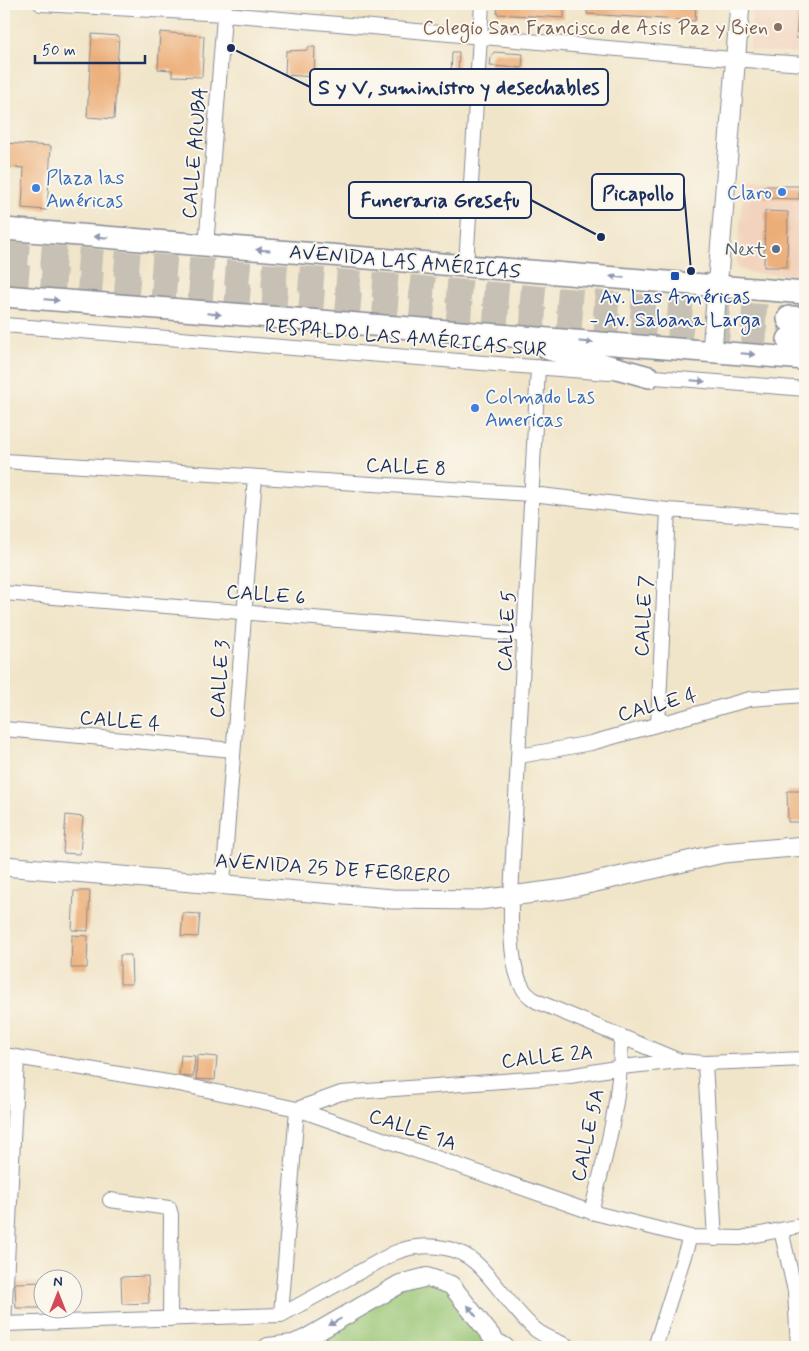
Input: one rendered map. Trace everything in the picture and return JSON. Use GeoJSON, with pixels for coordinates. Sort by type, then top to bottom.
{"type":"FeatureCollection","features":[{"type":"Feature","properties":{"kind":"main road"},"geometry":{"type":"LineString","coordinates":[[712,351],[737,60],[740,4]]}},
{"type":"Feature","properties":{"kind":"main road","name":"AVENIDA LAS AMÉRICAS"},"geometry":{"type":"LineString","coordinates":[[4,229],[805,293]]}},
{"type":"Feature","properties":{"kind":"main road"},"geometry":{"type":"LineString","coordinates":[[4,296],[404,329],[712,351],[799,336]]}},
{"type":"Feature","properties":{"kind":"main road"},"geometry":{"type":"LineString","coordinates":[[404,329],[544,348],[649,377]]}},
{"type":"Feature","properties":{"kind":"main road","name":"AVENIDA 25 DE FEBRERO"},"geometry":{"type":"LineString","coordinates":[[4,866],[223,883],[392,899],[480,900],[565,889],[723,853],[805,846]]}},
{"type":"Feature","properties":{"kind":"street"},"geometry":{"type":"LineString","coordinates":[[41,4],[225,9],[480,37],[737,60],[805,64]]}},
{"type":"Feature","properties":{"kind":"street"},"geometry":{"type":"LineString","coordinates":[[466,265],[482,4]]}},
{"type":"Feature","properties":{"kind":"street","name":"CALLE ARUBA"},"geometry":{"type":"LineString","coordinates":[[206,246],[225,9]]}},
{"type":"Feature","properties":{"kind":"street","name":"RESPALDO LAS AMÉRICAS SUR"},"geometry":{"type":"LineString","coordinates":[[4,325],[805,389]]}},
{"type":"Feature","properties":{"kind":"street","name":"CALLE 5"},"geometry":{"type":"LineString","coordinates":[[512,896],[538,367]]}},
{"type":"Feature","properties":{"kind":"street","name":"CALLE 8"},"geometry":{"type":"LineString","coordinates":[[4,461],[532,494],[668,510],[805,520]]}},
{"type":"Feature","properties":{"kind":"street","name":"CALLE 3"},"geometry":{"type":"LineString","coordinates":[[223,883],[255,477]]}},
{"type":"Feature","properties":{"kind":"street","name":"CALLE 7"},"geometry":{"type":"LineString","coordinates":[[658,724],[668,510]]}},
{"type":"Feature","properties":{"kind":"street","name":"CALLE 6"},"geometry":{"type":"LineString","coordinates":[[4,593],[525,635]]}},
{"type":"Feature","properties":{"kind":"street","name":"CALLE 4"},"geometry":{"type":"LineString","coordinates":[[520,756],[591,743],[750,699],[805,695]]}},
{"type":"Feature","properties":{"kind":"street","name":"CALLE 4"},"geometry":{"type":"LineString","coordinates":[[4,729],[234,750]]}},
{"type":"Feature","properties":{"kind":"street"},"geometry":{"type":"LineString","coordinates":[[512,896],[512,934],[516,973],[524,992],[536,1000],[680,1061]]}},
{"type":"Feature","properties":{"kind":"street","name":"CALLE 5A"},"geometry":{"type":"LineString","coordinates":[[591,1212],[601,1174],[621,1067],[621,1036]]}},
{"type":"Feature","properties":{"kind":"street"},"geometry":{"type":"LineString","coordinates":[[10,1056],[4,1324],[281,1315],[394,1253],[408,1247],[425,1245],[444,1248],[462,1254],[477,1263],[536,1330],[570,1347]]}},
{"type":"Feature","properties":{"kind":"street","name":"CALLE 1A"},"geometry":{"type":"LineString","coordinates":[[10,1056],[179,1084],[297,1109],[591,1212],[690,1237],[715,1239],[741,1238],[805,1225]]}},
{"type":"Feature","properties":{"kind":"street","name":"CALLE 2A"},"geometry":{"type":"LineString","coordinates":[[297,1109],[341,1093],[570,1076],[621,1067],[680,1061],[705,1063],[805,1058]]}},
{"type":"Feature","properties":{"kind":"street"},"geometry":{"type":"LineString","coordinates":[[705,1063],[715,1239]]}},
{"type":"Feature","properties":{"kind":"street"},"geometry":{"type":"LineString","coordinates":[[281,1315],[297,1109]]}},
{"type":"Feature","properties":{"kind":"street"},"geometry":{"type":"LineString","coordinates":[[110,1200],[169,1208],[171,1215],[170,1319]]}},
{"type":"Feature","properties":{"kind":"street"},"geometry":{"type":"LineString","coordinates":[[781,1230],[795,1291],[798,1347]]}},
{"type":"Feature","properties":{"kind":"street"},"geometry":{"type":"LineString","coordinates":[[656,1347],[690,1237]]}},
{"type":"Feature","properties":{"kind":"street"},"geometry":{"type":"LineString","coordinates":[[268,1347],[299,1342],[400,1284],[427,1277],[452,1285],[496,1342],[505,1347]]}},
{"type":"Feature","properties":{"kind":"shaded area","name":"Colegio San Francisco de Asis Paz y Bien"},"geometry":{"type":"Polygon","coordinates":[[[753,4],[805,4],[805,54],[749,50],[753,4]]]}},
{"type":"Feature","properties":{"kind":"shaded area"},"geometry":{"type":"Polygon","coordinates":[[[744,181],[805,185],[805,277],[747,272],[736,267],[744,181]]]}},
{"type":"Feature","properties":{"kind":"green space"},"geometry":{"type":"Polygon","coordinates":[[[427,1280],[451,1289],[499,1347],[293,1347],[401,1287],[427,1280]]]}},
{"type":"Feature","properties":{"kind":"building"},"geometry":{"type":"Polygon","coordinates":[[[367,4],[394,4],[393,11],[367,9],[367,4]]]}},
{"type":"Feature","properties":{"kind":"building"},"geometry":{"type":"Polygon","coordinates":[[[498,4],[564,4],[564,18],[497,14],[498,4]]]}},
{"type":"Feature","properties":{"kind":"building"},"geometry":{"type":"Polygon","coordinates":[[[587,4],[696,4],[695,21],[587,14],[587,4]]]}},
{"type":"Feature","properties":{"kind":"building"},"geometry":{"type":"Polygon","coordinates":[[[799,4],[805,4],[805,39],[796,38],[799,4]]]}},
{"type":"Feature","properties":{"kind":"building"},"geometry":{"type":"Polygon","coordinates":[[[160,32],[204,36],[202,77],[172,76],[172,70],[158,69],[160,32]]]}},
{"type":"Feature","properties":{"kind":"building"},"geometry":{"type":"Polygon","coordinates":[[[92,34],[119,36],[114,119],[87,117],[92,34]]]}},
{"type":"Feature","properties":{"kind":"building"},"geometry":{"type":"Polygon","coordinates":[[[308,47],[315,47],[314,77],[285,75],[286,51],[308,50],[308,47]]]}},
{"type":"Feature","properties":{"kind":"building"},"geometry":{"type":"Polygon","coordinates":[[[452,52],[459,52],[458,77],[451,77],[452,52]]]}},
{"type":"Feature","properties":{"kind":"building"},"geometry":{"type":"Polygon","coordinates":[[[494,52],[523,54],[522,68],[490,66],[491,57],[494,52]]]}},
{"type":"Feature","properties":{"kind":"building","name":"Plaza las Américas"},"geometry":{"type":"Polygon","coordinates":[[[4,143],[51,146],[47,210],[22,208],[24,168],[4,167],[4,143]]]}},
{"type":"Feature","properties":{"kind":"building","name":"Claro"},"geometry":{"type":"Polygon","coordinates":[[[765,186],[799,186],[799,199],[765,198],[765,186]]]}},
{"type":"Feature","properties":{"kind":"building","name":"Next"},"geometry":{"type":"Polygon","coordinates":[[[765,211],[788,212],[787,267],[764,267],[765,211]]]}},
{"type":"Feature","properties":{"kind":"building"},"geometry":{"type":"Polygon","coordinates":[[[787,791],[804,791],[804,822],[788,822],[787,791]]]}},
{"type":"Feature","properties":{"kind":"building"},"geometry":{"type":"Polygon","coordinates":[[[66,815],[83,817],[80,854],[63,853],[66,815]]]}},
{"type":"Feature","properties":{"kind":"building"},"geometry":{"type":"Polygon","coordinates":[[[74,891],[90,891],[88,931],[72,930],[74,891]]]}},
{"type":"Feature","properties":{"kind":"building"},"geometry":{"type":"Polygon","coordinates":[[[183,913],[200,914],[198,937],[181,936],[183,913]]]}},
{"type":"Feature","properties":{"kind":"building"},"geometry":{"type":"Polygon","coordinates":[[[72,935],[88,936],[87,968],[71,968],[72,935]]]}},
{"type":"Feature","properties":{"kind":"building"},"geometry":{"type":"Polygon","coordinates":[[[120,955],[131,955],[132,984],[120,984],[120,955]]]}},
{"type":"Feature","properties":{"kind":"building"},"geometry":{"type":"Polygon","coordinates":[[[181,1055],[195,1056],[193,1077],[179,1076],[181,1055]]]}},
{"type":"Feature","properties":{"kind":"building"},"geometry":{"type":"Polygon","coordinates":[[[197,1055],[217,1057],[215,1080],[196,1079],[197,1055]]]}},
{"type":"Feature","properties":{"kind":"building"},"geometry":{"type":"Polygon","coordinates":[[[148,1276],[149,1303],[122,1304],[121,1277],[148,1276]]]}},
{"type":"Feature","properties":{"kind":"building"},"geometry":{"type":"Polygon","coordinates":[[[32,1282],[32,1308],[16,1308],[15,1283],[32,1282]]]}},
{"type":"Feature","properties":{"kind":"tunnel"},"geometry":{"type":"LineString","coordinates":[[4,254],[790,319]]}},
{"type":"Feature","properties":{"kind":"tunnel"},"geometry":{"type":"LineString","coordinates":[[4,276],[790,340]]}},
{"type":"Feature","properties":{"kind":"place","name":"Colegio San Francisco de Asis Paz y Bien"},"geometry":{"type":"Point","coordinates":[778,27]}},
{"type":"Feature","properties":{"kind":"place","name":"S y V, suministro y desechables"},"geometry":{"type":"Point","coordinates":[231,48]}},
{"type":"Feature","properties":{"kind":"place","name":"Plaza las Américas"},"geometry":{"type":"Point","coordinates":[36,188]}},
{"type":"Feature","properties":{"kind":"place","name":"Claro"},"geometry":{"type":"Point","coordinates":[782,192]}},
{"type":"Feature","properties":{"kind":"place","name":"Funeraria Gresefu"},"geometry":{"type":"Point","coordinates":[601,237]}},
{"type":"Feature","properties":{"kind":"place","name":"Next"},"geometry":{"type":"Point","coordinates":[776,249]}},
{"type":"Feature","properties":{"kind":"place","name":"Picapollo"},"geometry":{"type":"Point","coordinates":[691,271]}},
{"type":"Feature","properties":{"kind":"place","name":"Av. Las Américas - Av. Sabana Larga"},"geometry":{"type":"Point","coordinates":[675,276]}},
{"type":"Feature","properties":{"kind":"place","name":"Colmado Las Americas"},"geometry":{"type":"Point","coordinates":[475,408]}}]}
